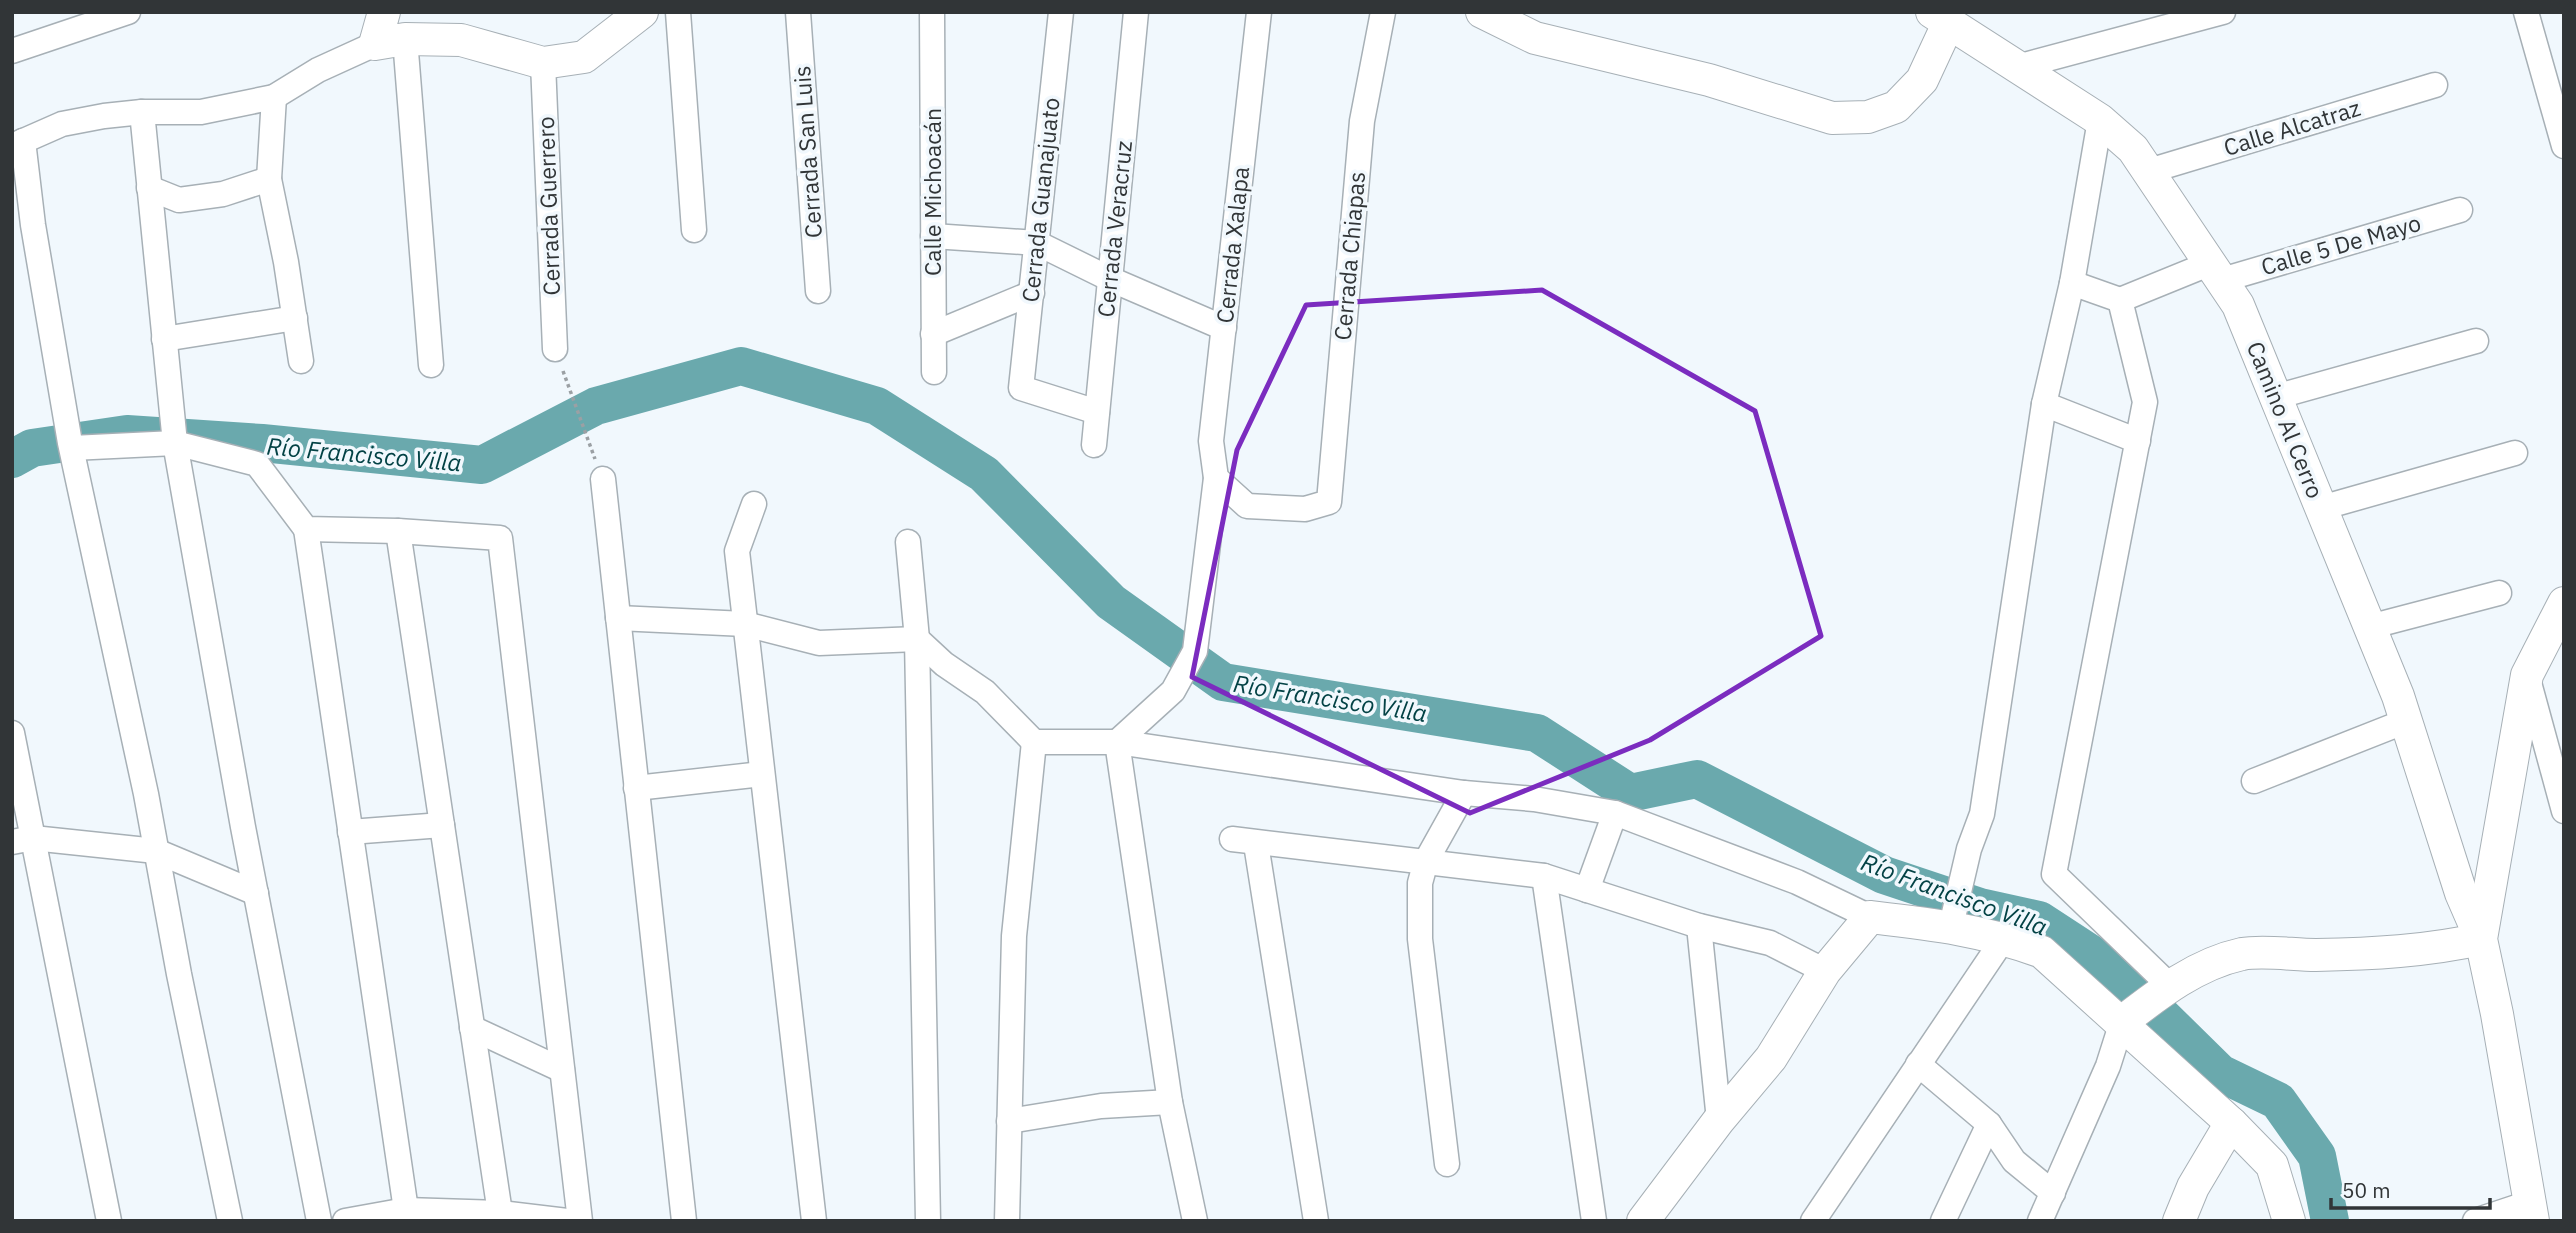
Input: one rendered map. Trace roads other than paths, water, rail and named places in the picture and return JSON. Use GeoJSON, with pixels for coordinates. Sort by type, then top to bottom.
{"type":"FeatureCollection","features":[{"type":"Feature","properties":{"kind":"main road"},"geometry":{"type":"LineString","coordinates":[[384,12],[390,41],[461,40],[543,63],[584,57],[642,12]]}},
{"type":"Feature","properties":{"kind":"main road"},"geometry":{"type":"LineString","coordinates":[[1482,12],[1535,38],[1709,79],[1832,118],[1868,117],[1896,107],[1922,80],[1940,18]]}},
{"type":"Feature","properties":{"kind":"main road","name":"Camino Al Cerro"},"geometry":{"type":"LineString","coordinates":[[1940,18],[2100,120],[2133,149],[2238,305],[2406,721],[2461,893],[2481,939]]}},
{"type":"Feature","properties":{"kind":"main road"},"geometry":{"type":"LineString","coordinates":[[2531,1212],[2497,1014],[2481,939],[2527,675],[2564,603]]}},
{"type":"Feature","properties":{"kind":"main road"},"geometry":{"type":"LineString","coordinates":[[1643,1221],[1719,1120],[1771,1058],[1825,971],[1870,917],[1951,926],[2004,938],[2042,952],[2122,1022],[2231,1123],[2272,1165],[2289,1221]]}},
{"type":"Feature","properties":{"kind":"main road"},"geometry":{"type":"LineString","coordinates":[[2122,1022],[2170,986],[2201,968],[2243,954],[2316,955],[2406,951],[2481,939]]}},
{"type":"Feature","properties":{"kind":"main road"},"geometry":{"type":"LineString","coordinates":[[2179,1221],[2193,1186],[2231,1123]]}},
{"type":"Feature","properties":{"kind":"street"},"geometry":{"type":"LineString","coordinates":[[12,51],[128,12]]}},
{"type":"Feature","properties":{"kind":"street"},"geometry":{"type":"LineString","coordinates":[[678,12],[694,230]]}},
{"type":"Feature","properties":{"kind":"street","name":"Cerrada San Luis"},"geometry":{"type":"LineString","coordinates":[[798,12],[818,291]]}},
{"type":"Feature","properties":{"kind":"street","name":"Calle Michoacán"},"geometry":{"type":"LineString","coordinates":[[932,12],[934,372]]}},
{"type":"Feature","properties":{"kind":"street","name":"Cerrada Guanajuato"},"geometry":{"type":"LineString","coordinates":[[1060,12],[1021,388],[1097,412]]}},
{"type":"Feature","properties":{"kind":"street","name":"Cerrada Veracruz"},"geometry":{"type":"LineString","coordinates":[[1094,445],[1136,12]]}},
{"type":"Feature","properties":{"kind":"street","name":"Cerrada Xalapa"},"geometry":{"type":"LineString","coordinates":[[1117,743],[1173,691],[1195,651],[1216,478],[1211,441],[1259,12]]}},
{"type":"Feature","properties":{"kind":"street","name":"Cerrada Chiapas"},"geometry":{"type":"LineString","coordinates":[[1216,478],[1247,506],[1305,509],[1329,502],[1362,121],[1383,12]]}},
{"type":"Feature","properties":{"kind":"street"},"geometry":{"type":"LineString","coordinates":[[2017,67],[2223,12]]}},
{"type":"Feature","properties":{"kind":"street"},"geometry":{"type":"LineString","coordinates":[[2526,12],[2564,146]]}},
{"type":"Feature","properties":{"kind":"street"},"geometry":{"type":"LineString","coordinates":[[230,1221],[146,794],[72,448],[18,143],[62,124],[104,116],[142,112],[201,112],[274,97],[318,70],[390,41],[431,365]]}},
{"type":"Feature","properties":{"kind":"street","name":"Cerrada Guerrero"},"geometry":{"type":"LineString","coordinates":[[543,63],[555,349]]}},
{"type":"Feature","properties":{"kind":"street","name":"Calle Alcatraz"},"geometry":{"type":"LineString","coordinates":[[2149,171],[2435,85]]}},
{"type":"Feature","properties":{"kind":"street"},"geometry":{"type":"LineString","coordinates":[[274,97],[269,178],[301,361]]}},
{"type":"Feature","properties":{"kind":"street"},"geometry":{"type":"LineString","coordinates":[[142,112],[175,443],[256,893],[319,1221]]}},
{"type":"Feature","properties":{"kind":"street"},"geometry":{"type":"LineString","coordinates":[[1951,926],[1969,849],[1982,814],[2044,404],[2071,284],[2100,120]]}},
{"type":"Feature","properties":{"kind":"street"},"geometry":{"type":"LineString","coordinates":[[149,188],[179,200],[223,194],[269,178]]}},
{"type":"Feature","properties":{"kind":"street","name":"Calle 5 De Mayo"},"geometry":{"type":"LineString","coordinates":[[2120,300],[2217,271],[2460,210]]}},
{"type":"Feature","properties":{"kind":"street"},"geometry":{"type":"LineString","coordinates":[[933,236],[1037,243],[1110,279],[1224,328]]}},
{"type":"Feature","properties":{"kind":"street"},"geometry":{"type":"LineString","coordinates":[[2071,284],[2120,300],[2145,402],[2054,874],[2170,986]]}},
{"type":"Feature","properties":{"kind":"street"},"geometry":{"type":"LineString","coordinates":[[933,334],[1032,293]]}},
{"type":"Feature","properties":{"kind":"street"},"geometry":{"type":"LineString","coordinates":[[164,339],[295,318]]}},
{"type":"Feature","properties":{"kind":"street"},"geometry":{"type":"LineString","coordinates":[[2275,397],[2476,341]]}},
{"type":"Feature","properties":{"kind":"street"},"geometry":{"type":"LineString","coordinates":[[2044,404],[2138,441]]}},
{"type":"Feature","properties":{"kind":"street"},"geometry":{"type":"LineString","coordinates":[[72,448],[175,443],[257,464],[306,529],[406,1210]]}},
{"type":"Feature","properties":{"kind":"street"},"geometry":{"type":"LineString","coordinates":[[2321,508],[2515,453]]}},
{"type":"Feature","properties":{"kind":"street"},"geometry":{"type":"LineString","coordinates":[[603,479],[684,1221]]}},
{"type":"Feature","properties":{"kind":"street"},"geometry":{"type":"LineString","coordinates":[[754,504],[737,551],[814,1221]]}},
{"type":"Feature","properties":{"kind":"street"},"geometry":{"type":"LineString","coordinates":[[306,529],[398,531],[500,538],[580,1221]]}},
{"type":"Feature","properties":{"kind":"street"},"geometry":{"type":"LineString","coordinates":[[398,531],[500,1213]]}},
{"type":"Feature","properties":{"kind":"street"},"geometry":{"type":"LineString","coordinates":[[908,542],[916,639],[928,1221]]}},
{"type":"Feature","properties":{"kind":"street"},"geometry":{"type":"LineString","coordinates":[[2369,627],[2499,593]]}},
{"type":"Feature","properties":{"kind":"street"},"geometry":{"type":"LineString","coordinates":[[618,618],[745,624],[820,643],[916,639],[944,664],[985,692],[1034,742],[1117,743],[1464,793],[1534,799],[1615,813],[1797,883],[1870,917]]}},
{"type":"Feature","properties":{"kind":"street"},"geometry":{"type":"LineString","coordinates":[[2527,675],[2564,811]]}},
{"type":"Feature","properties":{"kind":"street"},"geometry":{"type":"LineString","coordinates":[[2254,781],[2406,721]]}},
{"type":"Feature","properties":{"kind":"street"},"geometry":{"type":"LineString","coordinates":[[12,733],[23,840],[109,1221]]}},
{"type":"Feature","properties":{"kind":"street"},"geometry":{"type":"LineString","coordinates":[[1007,1221],[1014,936],[1034,742]]}},
{"type":"Feature","properties":{"kind":"street"},"geometry":{"type":"LineString","coordinates":[[1117,743],[1170,1102],[1195,1221]]}},
{"type":"Feature","properties":{"kind":"street"},"geometry":{"type":"LineString","coordinates":[[636,788],[762,774]]}},
{"type":"Feature","properties":{"kind":"street"},"geometry":{"type":"LineString","coordinates":[[1447,1164],[1420,939],[1420,883],[1426,861],[1464,793]]}},
{"type":"Feature","properties":{"kind":"street"},"geometry":{"type":"LineString","coordinates":[[1587,890],[1615,813]]}},
{"type":"Feature","properties":{"kind":"street"},"geometry":{"type":"LineString","coordinates":[[350,832],[442,825]]}},
{"type":"Feature","properties":{"kind":"street"},"geometry":{"type":"LineString","coordinates":[[1232,839],[1256,844],[1544,876],[1699,926],[1770,943],[1825,971]]}},
{"type":"Feature","properties":{"kind":"street"},"geometry":{"type":"LineString","coordinates":[[23,840],[156,851],[256,893]]}},
{"type":"Feature","properties":{"kind":"street"},"geometry":{"type":"LineString","coordinates":[[1256,844],[1316,1221]]}},
{"type":"Feature","properties":{"kind":"street"},"geometry":{"type":"LineString","coordinates":[[1544,876],[1594,1221]]}},
{"type":"Feature","properties":{"kind":"street"},"geometry":{"type":"LineString","coordinates":[[1699,926],[1719,1120]]}},
{"type":"Feature","properties":{"kind":"street"},"geometry":{"type":"LineString","coordinates":[[1814,1221],[2004,938]]}},
{"type":"Feature","properties":{"kind":"street"},"geometry":{"type":"LineString","coordinates":[[2040,1221],[2108,1066],[2122,1022]]}},
{"type":"Feature","properties":{"kind":"street"},"geometry":{"type":"LineString","coordinates":[[472,1028],[562,1070]]}},
{"type":"Feature","properties":{"kind":"street"},"geometry":{"type":"LineString","coordinates":[[1918,1064],[1989,1124],[2014,1161],[2053,1193]]}},
{"type":"Feature","properties":{"kind":"street"},"geometry":{"type":"LineString","coordinates":[[1009,1121],[1101,1106],[1170,1102]]}},
{"type":"Feature","properties":{"kind":"street"},"geometry":{"type":"LineString","coordinates":[[1943,1221],[1989,1124]]}},
{"type":"Feature","properties":{"kind":"street"},"geometry":{"type":"LineString","coordinates":[[345,1221],[406,1210],[500,1213],[567,1221]]}},
{"type":"Feature","properties":{"kind":"street"},"geometry":{"type":"LineString","coordinates":[[2475,1221],[2531,1212]]}},
{"type":"Feature","properties":{"kind":"waterway","name":"Río Francisco Villa"},"geometry":{"type":"LineString","coordinates":[[12,459],[32,448],[127,434],[262,443],[482,465],[596,406],[741,366],[877,406],[984,474],[1111,602],[1223,682],[1537,733],[1630,793],[1697,779],[1884,875],[1980,907],[2039,920],[2114,969],[2220,1073],[2278,1101],[2317,1156],[2330,1221]]}}]}
